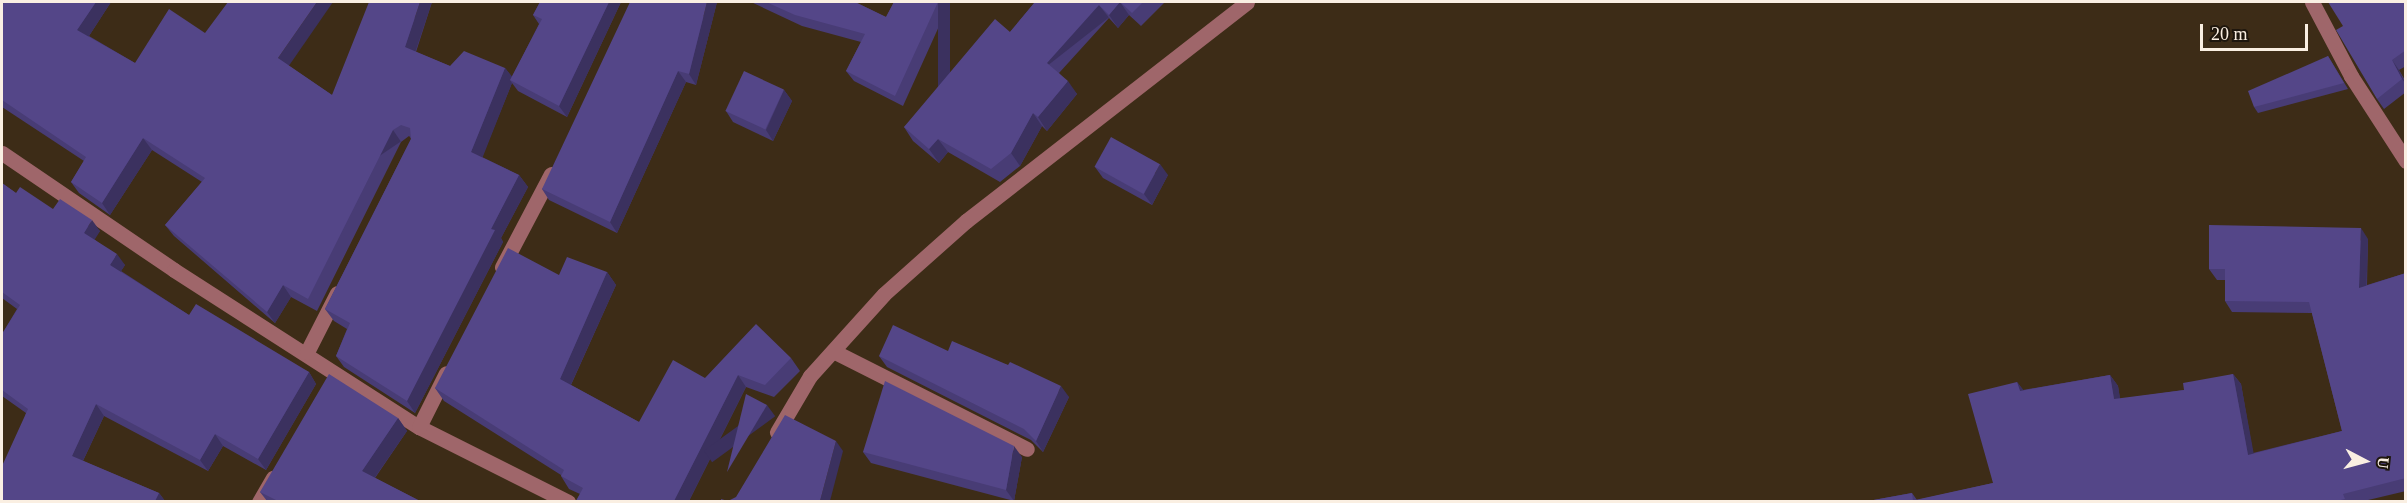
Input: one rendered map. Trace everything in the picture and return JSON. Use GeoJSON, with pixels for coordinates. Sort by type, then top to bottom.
{"type":"FeatureCollection","features":[{"type":"Feature","properties":{"kind":"street"},"geometry":{"type":"LineString","coordinates":[[770,444],[810,376],[884,294],[966,221],[1247,2]]}},
{"type":"Feature","properties":{"kind":"street"},"geometry":{"type":"LineString","coordinates":[[2312,2],[2351,76],[2406,161]]}},
{"type":"Feature","properties":{"kind":"street"},"geometry":{"type":"LineString","coordinates":[[2,153],[174,270],[307,352],[419,427],[568,501]]}},
{"type":"Feature","properties":{"kind":"street"},"geometry":{"type":"LineString","coordinates":[[496,279],[556,163]]}},
{"type":"Feature","properties":{"kind":"street"},"geometry":{"type":"LineString","coordinates":[[307,352],[343,280]]}},
{"type":"Feature","properties":{"kind":"street"},"geometry":{"type":"LineString","coordinates":[[833,351],[1027,450]]}},
{"type":"Feature","properties":{"kind":"street"},"geometry":{"type":"LineString","coordinates":[[419,427],[452,363]]}},
{"type":"Feature","properties":{"kind":"street"},"geometry":{"type":"LineString","coordinates":[[323,391],[335,371]]}},
{"type":"Feature","properties":{"kind":"street"},"geometry":{"type":"LineString","coordinates":[[259,501],[282,461]]}},
{"type":"Feature","properties":{"kind":"building"},"geometry":{"type":"Polygon","coordinates":[[[4,2],[96,2],[77,30],[135,63],[169,9],[205,33],[228,2],[317,2],[278,58],[332,95],[369,2],[420,2],[405,47],[450,66],[464,51],[505,68],[471,152],[519,175],[491,229],[495,230],[407,401],[336,356],[350,323],[325,309],[411,139],[410,128],[401,125],[393,130],[308,299],[283,285],[267,312],[165,225],[205,178],[143,138],[102,203],[71,182],[86,157],[2,100],[2,5],[4,2]]]}},
{"type":"Feature","properties":{"kind":"building"},"geometry":{"type":"Polygon","coordinates":[[[540,2],[609,2],[559,106],[510,80],[542,19],[533,15],[540,2]]]}},
{"type":"Feature","properties":{"kind":"building"},"geometry":{"type":"Polygon","coordinates":[[[630,2],[707,2],[689,74],[678,71],[610,222],[542,189],[630,2]]]}},
{"type":"Feature","properties":{"kind":"building"},"geometry":{"type":"Polygon","coordinates":[[[766,2],[855,2],[886,17],[894,2],[938,2],[895,96],[846,71],[865,34],[795,15],[766,2]]]}},
{"type":"Feature","properties":{"kind":"building"},"geometry":{"type":"Polygon","coordinates":[[[1035,2],[1120,2],[1109,15],[1099,5],[1047,63],[1068,81],[1038,117],[1033,113],[1011,153],[991,169],[938,139],[929,149],[904,127],[995,19],[1010,32],[1035,2]]]}},
{"type":"Feature","properties":{"kind":"building"},"geometry":{"type":"Polygon","coordinates":[[[1120,2],[1143,2],[1132,13],[1120,2]]]}},
{"type":"Feature","properties":{"kind":"building"},"geometry":{"type":"Polygon","coordinates":[[[2328,2],[2403,2],[2406,5],[2406,50],[2392,60],[2402,79],[2377,99],[2336,30],[2343,26],[2328,2]]]}},
{"type":"Feature","properties":{"kind":"building"},"geometry":{"type":"Polygon","coordinates":[[[2328,56],[2344,83],[2254,107],[2248,91],[2328,56]]]}},
{"type":"Feature","properties":{"kind":"building"},"geometry":{"type":"Polygon","coordinates":[[[744,71],[784,90],[765,129],[725,111],[744,71]]]}},
{"type":"Feature","properties":{"kind":"building"},"geometry":{"type":"Polygon","coordinates":[[[1111,137],[1160,164],[1143,194],[1095,167],[1111,137]]]}},
{"type":"Feature","properties":{"kind":"building"},"geometry":{"type":"Polygon","coordinates":[[[2,183],[16,193],[20,187],[53,209],[60,199],[92,220],[84,233],[117,254],[110,265],[189,315],[196,304],[309,372],[258,459],[215,434],[200,460],[96,404],[72,456],[159,493],[155,501],[2,501],[2,466],[28,409],[2,390],[2,334],[20,305],[2,292],[2,183]]]}},
{"type":"Feature","properties":{"kind":"building"},"geometry":{"type":"Polygon","coordinates":[[[2209,225],[2361,228],[2359,288],[2406,273],[2406,478],[2343,494],[2345,499],[2336,501],[1915,501],[1993,483],[1968,394],[2017,382],[2020,391],[2110,375],[2114,399],[2184,390],[2183,383],[2233,374],[2248,455],[2342,431],[2309,302],[2225,301],[2225,269],[2209,269],[2209,225]]]}},
{"type":"Feature","properties":{"kind":"building"},"geometry":{"type":"Polygon","coordinates":[[[508,248],[559,275],[567,257],[607,272],[560,379],[639,422],[673,360],[705,378],[756,324],[791,358],[765,385],[738,375],[674,501],[576,501],[583,488],[561,476],[564,470],[435,388],[508,248]]]}},
{"type":"Feature","properties":{"kind":"building"},"geometry":{"type":"Polygon","coordinates":[[[893,325],[948,351],[952,341],[1008,365],[1010,362],[1061,386],[1036,441],[1024,429],[879,356],[893,325]]]}},
{"type":"Feature","properties":{"kind":"building"},"geometry":{"type":"Polygon","coordinates":[[[329,374],[398,418],[362,471],[420,501],[278,501],[260,492],[329,374]]]}},
{"type":"Feature","properties":{"kind":"building"},"geometry":{"type":"Polygon","coordinates":[[[885,381],[1014,446],[1006,490],[863,452],[885,381]]]}},
{"type":"Feature","properties":{"kind":"building"},"geometry":{"type":"Polygon","coordinates":[[[746,394],[767,405],[727,472],[746,394]]]}},
{"type":"Feature","properties":{"kind":"building"},"geometry":{"type":"Polygon","coordinates":[[[785,415],[836,441],[820,501],[728,501],[736,497],[785,415]]]}},
{"type":"Feature","properties":{"kind":"building"},"geometry":{"type":"Polygon","coordinates":[[[1912,493],[1913,501],[1868,501],[1912,493]]]}}]}
